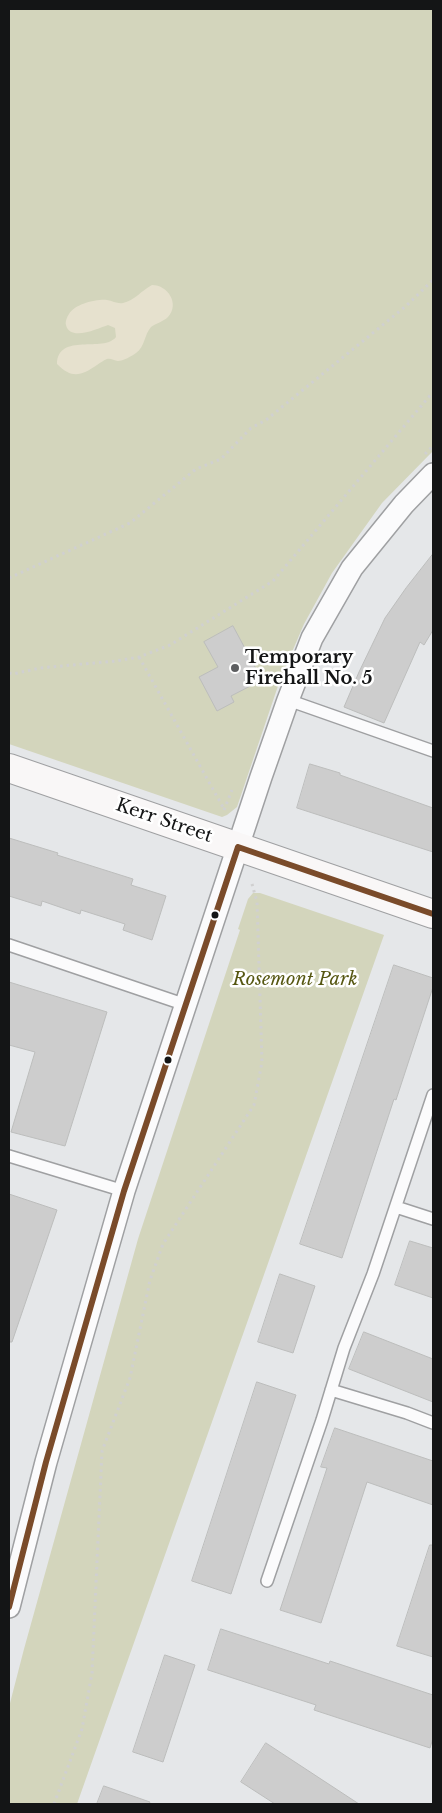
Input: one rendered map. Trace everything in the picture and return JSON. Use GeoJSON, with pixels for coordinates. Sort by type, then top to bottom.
{"type":"FeatureCollection","features":[{"type":"Feature","properties":{"kind":"street"},"geometry":{"type":"LineString","coordinates":[[9,1607],[46,1462],[124,1191],[288,700],[312,638],[352,568],[404,504],[433,474]]}},
{"type":"Feature","properties":{"kind":"street","name":"Kerr Street"},"geometry":{"type":"LineString","coordinates":[[9,768],[433,914]]}},
{"type":"Feature","properties":{"kind":"lane"},"geometry":{"type":"LineString","coordinates":[[288,700],[433,751]]}},
{"type":"Feature","properties":{"kind":"lane"},"geometry":{"type":"LineString","coordinates":[[9,945],[186,1005]]}},
{"type":"Feature","properties":{"kind":"lane"},"geometry":{"type":"LineString","coordinates":[[267,1581],[344,1348],[373,1274],[433,1095]]}},
{"type":"Feature","properties":{"kind":"lane"},"geometry":{"type":"LineString","coordinates":[[9,1156],[124,1191]]}},
{"type":"Feature","properties":{"kind":"lane"},"geometry":{"type":"LineString","coordinates":[[396,1206],[433,1218]]}},
{"type":"Feature","properties":{"kind":"lane"},"geometry":{"type":"LineString","coordinates":[[331,1390],[433,1423]]}},
{"type":"Feature","properties":{"kind":"path"},"geometry":{"type":"LineString","coordinates":[[9,578],[130,523],[196,469],[221,459],[251,428],[273,414],[406,306],[433,280]]}},
{"type":"Feature","properties":{"kind":"path"},"geometry":{"type":"LineString","coordinates":[[9,673],[139,657],[170,645],[273,581],[433,392]]}},
{"type":"Feature","properties":{"kind":"path"},"geometry":{"type":"LineString","coordinates":[[139,657],[224,810]]}},
{"type":"Feature","properties":{"kind":"path"},"geometry":{"type":"LineString","coordinates":[[54,1804],[82,1729],[92,1673],[102,1451],[130,1378],[150,1280],[163,1244],[254,1105],[262,1062],[257,902],[252,884]]}},
{"type":"Feature","properties":{"kind":"green space"},"geometry":{"type":"Polygon","coordinates":[[[9,9],[433,9],[433,451],[382,503],[332,573],[304,624],[280,680],[237,807],[222,817],[9,744],[9,9]]]}},
{"type":"Feature","properties":{"kind":"green space","name":"Rosemont Park"},"geometry":{"type":"Polygon","coordinates":[[[253,893],[260,893],[384,935],[77,1804],[9,1804],[9,1707],[24,1649],[138,1239],[240,930],[238,929],[248,899],[253,893]]]}},
{"type":"Feature","properties":{"kind":"sand"},"geometry":{"type":"Polygon","coordinates":[[[152,285],[163,288],[167,292],[173,307],[168,317],[151,327],[141,348],[136,353],[120,361],[107,359],[86,372],[77,374],[67,372],[57,364],[59,354],[65,349],[82,344],[102,343],[116,337],[115,328],[108,325],[92,331],[73,333],[66,325],[68,315],[72,310],[97,300],[117,303],[127,302],[152,285]]]}},
{"type":"Feature","properties":{"kind":"building"},"geometry":{"type":"Polygon","coordinates":[[[433,554],[433,630],[424,645],[420,642],[384,723],[344,707],[385,618],[433,554]]]}},
{"type":"Feature","properties":{"kind":"building","name":"Temporary Firehall No. 5"},"geometry":{"type":"Polygon","coordinates":[[[233,626],[262,680],[231,696],[234,702],[217,711],[199,677],[218,667],[204,642],[233,626]]]}},
{"type":"Feature","properties":{"kind":"building"},"geometry":{"type":"Polygon","coordinates":[[[310,764],[340,773],[340,775],[433,808],[433,852],[297,808],[310,764]]]}},
{"type":"Feature","properties":{"kind":"building"},"geometry":{"type":"Polygon","coordinates":[[[9,838],[133,879],[131,885],[166,896],[152,940],[123,930],[125,924],[81,910],[80,914],[42,901],[41,906],[9,896],[9,838]]]}},
{"type":"Feature","properties":{"kind":"building"},"geometry":{"type":"Polygon","coordinates":[[[394,965],[433,978],[433,987],[342,1258],[300,1244],[394,965]]]}},
{"type":"Feature","properties":{"kind":"building"},"geometry":{"type":"Polygon","coordinates":[[[9,982],[107,1012],[65,1146],[11,1132],[35,1052],[9,1045],[9,982]]]}},
{"type":"Feature","properties":{"kind":"building"},"geometry":{"type":"Polygon","coordinates":[[[9,1194],[57,1210],[12,1342],[9,1342],[9,1194]]]}},
{"type":"Feature","properties":{"kind":"building"},"geometry":{"type":"Polygon","coordinates":[[[410,1241],[433,1248],[433,1298],[395,1285],[410,1241]]]}},
{"type":"Feature","properties":{"kind":"building"},"geometry":{"type":"Polygon","coordinates":[[[280,1274],[315,1286],[293,1353],[258,1342],[280,1274]]]}},
{"type":"Feature","properties":{"kind":"building"},"geometry":{"type":"Polygon","coordinates":[[[364,1332],[433,1359],[433,1402],[349,1369],[364,1332]]]}},
{"type":"Feature","properties":{"kind":"building"},"geometry":{"type":"Polygon","coordinates":[[[257,1382],[296,1395],[231,1594],[192,1581],[257,1382]]]}},
{"type":"Feature","properties":{"kind":"building"},"geometry":{"type":"Polygon","coordinates":[[[335,1428],[433,1461],[433,1505],[367,1482],[321,1623],[280,1610],[327,1468],[321,1467],[335,1428]]]}},
{"type":"Feature","properties":{"kind":"building"},"geometry":{"type":"Polygon","coordinates":[[[430,1545],[433,1545],[433,1657],[397,1646],[430,1545]]]}},
{"type":"Feature","properties":{"kind":"building"},"geometry":{"type":"Polygon","coordinates":[[[221,1629],[329,1664],[330,1661],[433,1695],[433,1738],[430,1748],[314,1710],[316,1705],[208,1670],[221,1629]]]}},
{"type":"Feature","properties":{"kind":"building"},"geometry":{"type":"Polygon","coordinates":[[[165,1655],[195,1665],[163,1762],[133,1752],[165,1655]]]}},
{"type":"Feature","properties":{"kind":"building"},"geometry":{"type":"Polygon","coordinates":[[[266,1743],[359,1804],[275,1804],[241,1782],[266,1743]]]}},
{"type":"Feature","properties":{"kind":"building"},"geometry":{"type":"Polygon","coordinates":[[[104,1786],[150,1802],[149,1804],[97,1804],[104,1786]]]}},
{"type":"Feature","properties":{"kind":"transit line"},"geometry":{"type":"LineString","coordinates":[[238,847],[433,914]]}},
{"type":"Feature","properties":{"kind":"transit line"},"geometry":{"type":"LineString","coordinates":[[9,1607],[46,1462],[124,1191],[238,847]]}},
{"type":"Feature","properties":{"kind":"place","name":"Temporary Firehall No. 5"},"geometry":{"type":"Point","coordinates":[235,668]}}]}
